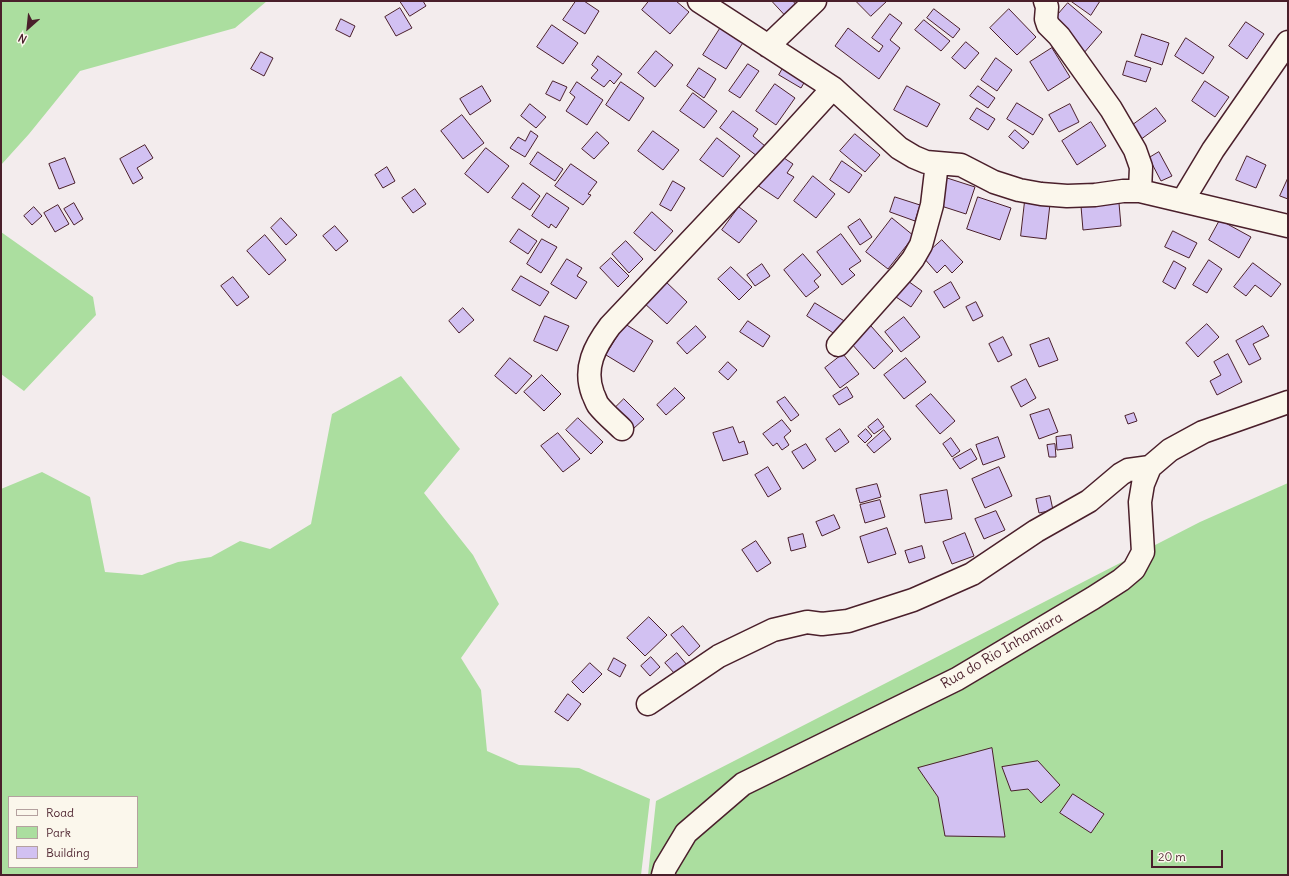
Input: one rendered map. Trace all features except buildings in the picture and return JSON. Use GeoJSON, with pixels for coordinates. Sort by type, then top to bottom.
{"type":"FeatureCollection","features":[{"type":"Feature","properties":{"kind":"street"},"geometry":{"type":"LineString","coordinates":[[699,1],[833,88],[899,148],[926,162],[952,163],[961,165],[994,182],[1019,190],[1067,196],[1140,191],[1288,226]]}},
{"type":"Feature","properties":{"kind":"street"},"geometry":{"type":"LineString","coordinates":[[768,46],[815,1]]}},
{"type":"Feature","properties":{"kind":"street"},"geometry":{"type":"LineString","coordinates":[[1046,1],[1046,19],[1048,24],[1059,36],[1111,109],[1135,150],[1141,167],[1140,191]]}},
{"type":"Feature","properties":{"kind":"street"},"geometry":{"type":"LineString","coordinates":[[1183,200],[1213,150],[1288,42]]}},
{"type":"Feature","properties":{"kind":"street"},"geometry":{"type":"LineString","coordinates":[[622,429],[598,405],[591,388],[588,368],[600,340],[610,326],[833,88]]}},
{"type":"Feature","properties":{"kind":"street"},"geometry":{"type":"LineString","coordinates":[[838,345],[902,273],[913,259],[921,245],[932,205],[937,163]]}},
{"type":"Feature","properties":{"kind":"street","name":"Rua do Rio Inhamiara"},"geometry":{"type":"LineString","coordinates":[[663,875],[665,868],[686,833],[743,784],[958,679],[1093,598],[1120,580],[1134,569],[1142,552],[1140,502],[1143,484],[1150,467],[1170,450],[1203,432],[1288,402]]}},
{"type":"Feature","properties":{"kind":"street"},"geometry":{"type":"LineString","coordinates":[[648,704],[719,656],[773,630],[807,622],[822,624],[848,621],[913,600],[972,574],[1036,531],[1089,501],[1121,474],[1128,470],[1150,467]]}},
{"type":"Feature","properties":{"kind":"green space"},"geometry":{"type":"Polygon","coordinates":[[[1,1],[267,1],[235,28],[80,71],[29,134],[1,165],[1,1]]]}},
{"type":"Feature","properties":{"kind":"green space"},"geometry":{"type":"Polygon","coordinates":[[[1,232],[93,297],[96,315],[24,391],[1,374],[1,232]]]}},
{"type":"Feature","properties":{"kind":"green space"},"geometry":{"type":"Polygon","coordinates":[[[401,376],[460,449],[424,493],[473,555],[499,604],[461,658],[481,690],[487,751],[519,765],[579,768],[650,799],[641,875],[1,875],[1,489],[42,472],[90,497],[105,572],[142,575],[178,562],[211,557],[240,541],[270,549],[311,524],[332,414],[401,376]]]}},
{"type":"Feature","properties":{"kind":"green space"},"geometry":{"type":"Polygon","coordinates":[[[1288,483],[1288,875],[648,875],[656,801],[1200,522],[1288,483]]]}}]}
